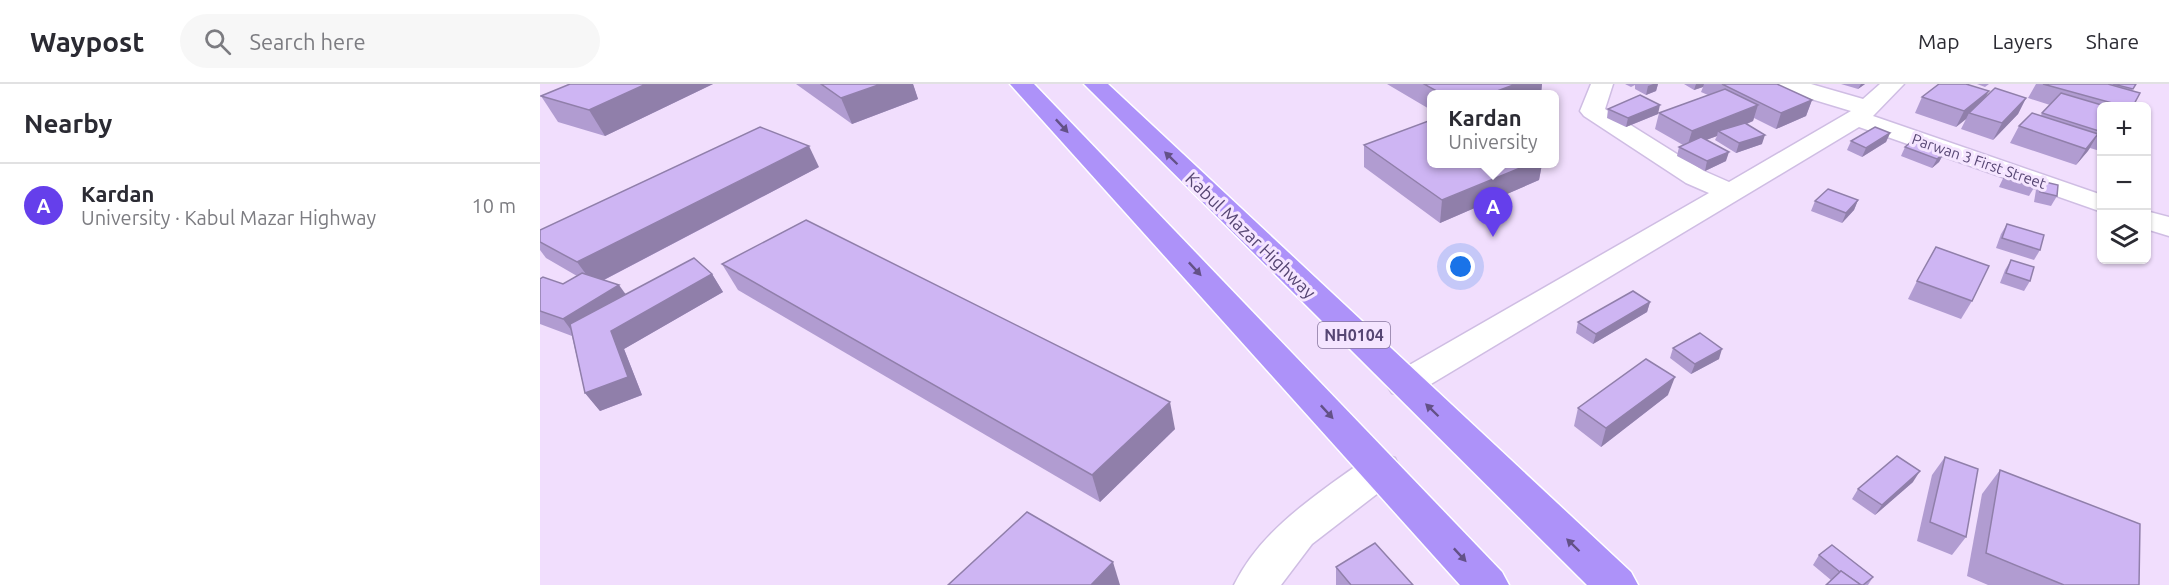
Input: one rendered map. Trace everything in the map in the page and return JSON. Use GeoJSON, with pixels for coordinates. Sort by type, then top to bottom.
{"type":"FeatureCollection","features":[{"type":"Feature","properties":{"kind":"highway"},"geometry":{"type":"LineString","coordinates":[[1021,84],[1487,585]]}},
{"type":"Feature","properties":{"kind":"highway","name":"Kabul Mazar Highway"},"geometry":{"type":"LineString","coordinates":[[1095,84],[1404,384],[1616,585]]}},
{"type":"Feature","properties":{"kind":"street"},"geometry":{"type":"LineString","coordinates":[[1602,84],[1592,111],[1695,177],[1732,193]]}},
{"type":"Feature","properties":{"kind":"street","name":"Parwan 3 First Street"},"geometry":{"type":"LineString","coordinates":[[1786,84],[2097,202]]}},
{"type":"Feature","properties":{"kind":"street"},"geometry":{"type":"LineString","coordinates":[[1404,384],[1732,193],[1863,113],[1893,84]]}},
{"type":"Feature","properties":{"kind":"street"},"geometry":{"type":"LineString","coordinates":[[2151,221],[2169,227]]}},
{"type":"Feature","properties":{"kind":"street"},"geometry":{"type":"LineString","coordinates":[[1256,585],[1297,532],[1381,469]]}},
{"type":"Feature","properties":{"kind":"building"},"geometry":{"type":"Polygon","coordinates":[[[570,84],[646,84],[589,110],[541,96],[570,84]]]}},
{"type":"Feature","properties":{"kind":"building"},"geometry":{"type":"Polygon","coordinates":[[[821,84],[881,84],[841,98],[821,84]]]}},
{"type":"Feature","properties":{"kind":"building"},"geometry":{"type":"Polygon","coordinates":[[[1424,84],[1516,84],[1500,90],[1435,90],[1424,84]]]}},
{"type":"Feature","properties":{"kind":"building"},"geometry":{"type":"Polygon","coordinates":[[[1722,84],[1777,84],[1812,100],[1781,113],[1722,84]]]}},
{"type":"Feature","properties":{"kind":"building"},"geometry":{"type":"Polygon","coordinates":[[[1939,84],[1966,84],[1989,91],[1964,111],[1922,97],[1939,84]]]}},
{"type":"Feature","properties":{"kind":"building"},"geometry":{"type":"Polygon","coordinates":[[[2043,84],[2108,84],[2140,93],[2135,102],[2108,102],[2043,84]]]}},
{"type":"Feature","properties":{"kind":"building"},"geometry":{"type":"Polygon","coordinates":[[[2113,84],[2136,84],[2133,89],[2113,84]]]}},
{"type":"Feature","properties":{"kind":"building"},"geometry":{"type":"Polygon","coordinates":[[[1995,88],[2026,98],[2002,123],[1969,113],[1995,88]]]}},
{"type":"Feature","properties":{"kind":"building"},"geometry":{"type":"Polygon","coordinates":[[[1725,89],[1758,105],[1692,131],[1659,113],[1725,89]]]}},
{"type":"Feature","properties":{"kind":"building"},"geometry":{"type":"Polygon","coordinates":[[[2061,93],[2097,104],[2097,130],[2042,113],[2061,93]]]}},
{"type":"Feature","properties":{"kind":"building"},"geometry":{"type":"Polygon","coordinates":[[[1640,95],[1660,105],[1628,118],[1608,109],[1640,95]]]}},
{"type":"Feature","properties":{"kind":"building"},"geometry":{"type":"Polygon","coordinates":[[[2032,113],[2097,135],[2086,149],[2019,126],[2032,113]]]}},
{"type":"Feature","properties":{"kind":"building"},"geometry":{"type":"Polygon","coordinates":[[[1427,121],[1427,168],[1520,168],[1442,200],[1364,145],[1427,121]]]}},
{"type":"Feature","properties":{"kind":"building"},"geometry":{"type":"Polygon","coordinates":[[[1745,123],[1765,135],[1739,143],[1718,131],[1745,123]]]}},
{"type":"Feature","properties":{"kind":"building"},"geometry":{"type":"Polygon","coordinates":[[[760,127],[809,146],[577,262],[540,242],[540,230],[760,127]]]}},
{"type":"Feature","properties":{"kind":"building"},"geometry":{"type":"Polygon","coordinates":[[[1875,127],[1890,133],[1866,148],[1851,141],[1875,127]]]}},
{"type":"Feature","properties":{"kind":"building"},"geometry":{"type":"Polygon","coordinates":[[[1701,137],[1729,152],[1707,161],[1679,147],[1701,137]]]}},
{"type":"Feature","properties":{"kind":"building"},"geometry":{"type":"Polygon","coordinates":[[[1912,141],[1944,153],[1937,159],[1905,147],[1912,141]]]}},
{"type":"Feature","properties":{"kind":"building"},"geometry":{"type":"Polygon","coordinates":[[[2006,172],[2037,180],[2035,186],[2004,178],[2006,172]]]}},
{"type":"Feature","properties":{"kind":"building"},"geometry":{"type":"Polygon","coordinates":[[[2041,181],[2058,185],[2057,196],[2040,192],[2041,181]]]}},
{"type":"Feature","properties":{"kind":"building"},"geometry":{"type":"Polygon","coordinates":[[[1828,189],[1858,200],[1846,213],[1815,201],[1828,189]]]}},
{"type":"Feature","properties":{"kind":"building"},"geometry":{"type":"Polygon","coordinates":[[[806,220],[1170,402],[1092,475],[722,264],[806,220]]]}},
{"type":"Feature","properties":{"kind":"building"},"geometry":{"type":"Polygon","coordinates":[[[2007,224],[2044,235],[2040,250],[2002,238],[2007,224]]]}},
{"type":"Feature","properties":{"kind":"building"},"geometry":{"type":"Polygon","coordinates":[[[1936,247],[1989,266],[1972,301],[1917,281],[1936,247]]]}},
{"type":"Feature","properties":{"kind":"building"},"geometry":{"type":"Polygon","coordinates":[[[694,258],[712,274],[611,331],[628,377],[585,393],[570,324],[694,258]]]}},
{"type":"Feature","properties":{"kind":"building"},"geometry":{"type":"Polygon","coordinates":[[[2011,260],[2034,267],[2030,281],[2006,273],[2011,260]]]}},
{"type":"Feature","properties":{"kind":"building"},"geometry":{"type":"Polygon","coordinates":[[[582,273],[619,285],[563,319],[540,311],[540,279],[543,277],[563,284],[582,273]]]}},
{"type":"Feature","properties":{"kind":"building"},"geometry":{"type":"Polygon","coordinates":[[[1633,291],[1650,302],[1596,334],[1578,322],[1633,291]]]}},
{"type":"Feature","properties":{"kind":"building"},"geometry":{"type":"Polygon","coordinates":[[[1700,333],[1722,349],[1695,364],[1673,348],[1700,333]]]}},
{"type":"Feature","properties":{"kind":"building"},"geometry":{"type":"Polygon","coordinates":[[[1646,359],[1675,377],[1606,428],[1578,408],[1646,359]]]}},
{"type":"Feature","properties":{"kind":"building"},"geometry":{"type":"Polygon","coordinates":[[[1897,456],[1920,471],[1882,505],[1858,489],[1897,456]]]}},
{"type":"Feature","properties":{"kind":"building"},"geometry":{"type":"Polygon","coordinates":[[[1945,457],[1978,469],[1966,537],[1930,522],[1945,457]]]}},
{"type":"Feature","properties":{"kind":"building"},"geometry":{"type":"Polygon","coordinates":[[[2000,470],[2140,524],[2139,585],[2064,585],[1986,553],[2000,470]]]}},
{"type":"Feature","properties":{"kind":"building"},"geometry":{"type":"Polygon","coordinates":[[[1027,512],[1113,562],[1091,585],[948,585],[1027,512]]]}},
{"type":"Feature","properties":{"kind":"building"},"geometry":{"type":"Polygon","coordinates":[[[1375,543],[1413,585],[1351,585],[1336,567],[1375,543]]]}},
{"type":"Feature","properties":{"kind":"building"},"geometry":{"type":"Polygon","coordinates":[[[1832,545],[1873,577],[1861,585],[1819,555],[1832,545]]]}},
{"type":"Feature","properties":{"kind":"building"},"geometry":{"type":"Polygon","coordinates":[[[1841,571],[1861,585],[1826,585],[1841,571]]]}},
{"type":"Feature","properties":{"kind":"place","name":"Kardan"},"geometry":{"type":"Point","coordinates":[1493,237]}}]}
